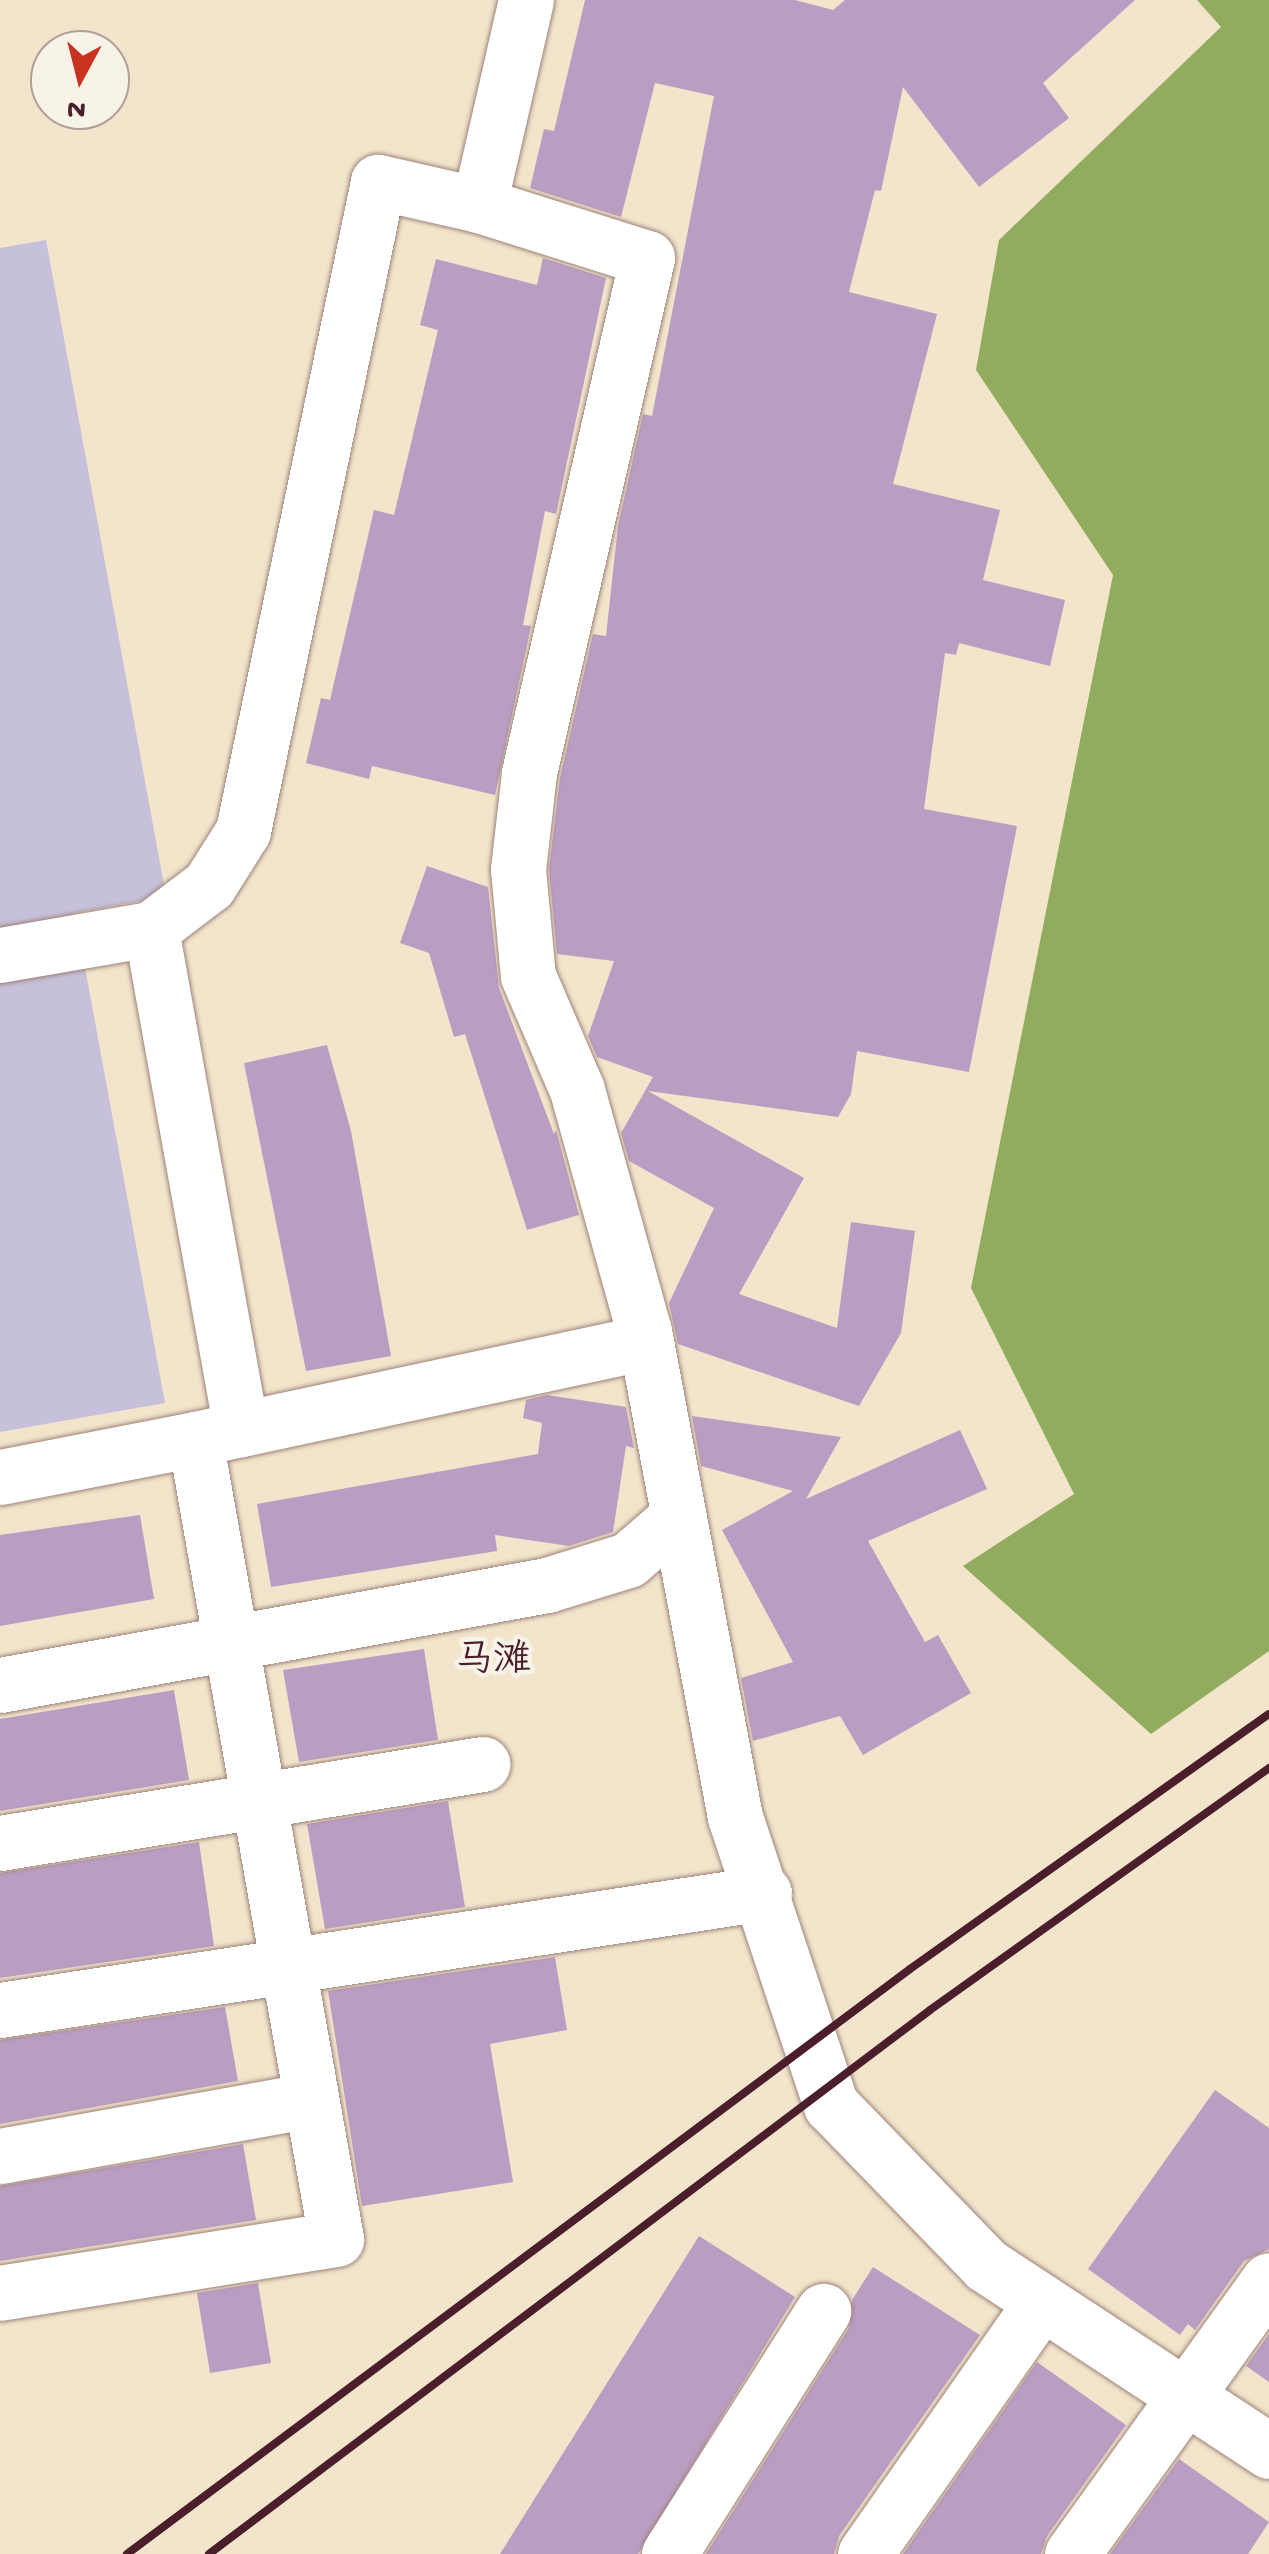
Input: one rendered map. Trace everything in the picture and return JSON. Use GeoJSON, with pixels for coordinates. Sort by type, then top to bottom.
{"type":"FeatureCollection","features":[{"type":"Feature","properties":{"kind":"street"},"geometry":{"type":"LineString","coordinates":[[479,206],[526,0]]}},
{"type":"Feature","properties":{"kind":"street"},"geometry":{"type":"LineString","coordinates":[[0,956],[152,930],[209,885],[243,830],[378,182],[479,206],[647,258],[528,773],[518,869],[528,976],[577,1090],[646,1342],[735,1817],[764,1893],[831,2105],[986,2265],[1269,2451]]}},
{"type":"Feature","properties":{"kind":"street"},"geometry":{"type":"LineString","coordinates":[[0,2292],[336,2238],[231,1643],[218,1434],[152,930]]}},
{"type":"Feature","properties":{"kind":"street"},"geometry":{"type":"LineString","coordinates":[[0,1477],[646,1342]]}},
{"type":"Feature","properties":{"kind":"street"},"geometry":{"type":"LineString","coordinates":[[0,1685],[547,1586],[628,1560],[678,1517]]}},
{"type":"Feature","properties":{"kind":"street"},"geometry":{"type":"LineString","coordinates":[[0,1844],[483,1764]]}},
{"type":"Feature","properties":{"kind":"street"},"geometry":{"type":"LineString","coordinates":[[0,2010],[764,1893]]}},
{"type":"Feature","properties":{"kind":"street"},"geometry":{"type":"LineString","coordinates":[[0,2156],[311,2100]]}},
{"type":"Feature","properties":{"kind":"street"},"geometry":{"type":"LineString","coordinates":[[1072,2554],[1269,2280]]}},
{"type":"Feature","properties":{"kind":"street"},"geometry":{"type":"LineString","coordinates":[[865,2554],[1040,2304]]}},
{"type":"Feature","properties":{"kind":"street"},"geometry":{"type":"LineString","coordinates":[[668,2554],[823,2311]]}},
{"type":"Feature","properties":{"kind":"shaded area"},"geometry":{"type":"Polygon","coordinates":[[[46,240],[166,896],[75,913],[165,1403],[0,1432],[0,248],[46,240]]]}},
{"type":"Feature","properties":{"kind":"green space"},"geometry":{"type":"Polygon","coordinates":[[[1197,0],[1269,0],[1269,1651],[1151,1734],[963,1566],[1074,1494],[971,1288],[1113,575],[976,370],[999,240],[1221,27],[1197,0]]]}},
{"type":"Feature","properties":{"kind":"building"},"geometry":{"type":"Polygon","coordinates":[[[585,0],[795,0],[833,10],[845,0],[1135,0],[1043,83],[1069,118],[979,187],[903,87],[881,191],[875,190],[849,292],[937,314],[893,484],[1000,510],[983,580],[1065,600],[1050,666],[959,643],[956,655],[945,653],[924,809],[1017,826],[969,1072],[857,1051],[851,1094],[838,1117],[648,1091],[804,1178],[739,1294],[837,1328],[851,1222],[915,1231],[901,1333],[859,1406],[678,1344],[669,1303],[714,1208],[629,1161],[621,1133],[653,1077],[597,1057],[588,1036],[614,961],[557,954],[549,869],[560,778],[593,634],[606,636],[618,526],[643,414],[652,416],[714,96],[655,83],[621,217],[530,188],[544,129],[554,131],[585,0]]]}},
{"type":"Feature","properties":{"kind":"building"},"geometry":{"type":"Polygon","coordinates":[[[543,258],[606,278],[556,514],[545,511],[523,625],[531,626],[495,795],[372,766],[369,779],[306,763],[321,698],[330,700],[374,510],[394,515],[438,330],[420,325],[436,259],[537,285],[543,258]]]}},
{"type":"Feature","properties":{"kind":"building"},"geometry":{"type":"Polygon","coordinates":[[[427,866],[488,887],[499,988],[554,1134],[556,1130],[579,1215],[527,1230],[465,1034],[454,1037],[429,953],[400,943],[427,866]]]}},
{"type":"Feature","properties":{"kind":"building"},"geometry":{"type":"Polygon","coordinates":[[[327,1045],[351,1131],[391,1356],[306,1371],[244,1063],[327,1045]]]}},
{"type":"Feature","properties":{"kind":"building"},"geometry":{"type":"Polygon","coordinates":[[[547,1395],[626,1407],[634,1448],[626,1446],[613,1532],[569,1546],[495,1535],[497,1551],[271,1587],[257,1504],[538,1454],[542,1423],[523,1418],[526,1400],[547,1395]]]}},
{"type":"Feature","properties":{"kind":"building"},"geometry":{"type":"Polygon","coordinates":[[[692,1416],[841,1437],[806,1499],[960,1430],[987,1489],[868,1541],[925,1642],[938,1635],[971,1693],[863,1755],[840,1716],[753,1741],[741,1678],[793,1662],[722,1530],[793,1491],[701,1466],[692,1416]]]}},
{"type":"Feature","properties":{"kind":"building"},"geometry":{"type":"Polygon","coordinates":[[[140,1515],[154,1599],[0,1626],[0,1535],[140,1515]]]}},
{"type":"Feature","properties":{"kind":"building"},"geometry":{"type":"Polygon","coordinates":[[[424,1649],[438,1740],[299,1762],[283,1670],[424,1649]]]}},
{"type":"Feature","properties":{"kind":"building"},"geometry":{"type":"Polygon","coordinates":[[[174,1690],[189,1780],[0,1811],[0,1719],[174,1690]]]}},
{"type":"Feature","properties":{"kind":"building"},"geometry":{"type":"Polygon","coordinates":[[[448,1801],[465,1907],[325,1929],[307,1824],[448,1801]]]}},
{"type":"Feature","properties":{"kind":"building"},"geometry":{"type":"Polygon","coordinates":[[[199,1842],[214,1946],[0,1978],[0,1873],[199,1842]]]}},
{"type":"Feature","properties":{"kind":"building"},"geometry":{"type":"Polygon","coordinates":[[[555,1957],[567,2030],[490,2044],[513,2182],[362,2206],[328,1991],[555,1957]]]}},
{"type":"Feature","properties":{"kind":"building"},"geometry":{"type":"Polygon","coordinates":[[[225,2007],[238,2081],[0,2124],[0,2040],[225,2007]]]}},
{"type":"Feature","properties":{"kind":"building"},"geometry":{"type":"Polygon","coordinates":[[[1215,2090],[1269,2128],[1269,2249],[1244,2261],[1195,2330],[1188,2324],[1180,2335],[1088,2269],[1215,2090]]]}},
{"type":"Feature","properties":{"kind":"building"},"geometry":{"type":"Polygon","coordinates":[[[243,2144],[256,2220],[0,2261],[0,2186],[243,2144]]]}},
{"type":"Feature","properties":{"kind":"building"},"geometry":{"type":"Polygon","coordinates":[[[699,2236],[795,2297],[638,2554],[500,2554],[699,2236]]]}},
{"type":"Feature","properties":{"kind":"building"},"geometry":{"type":"Polygon","coordinates":[[[873,2267],[980,2335],[839,2536],[834,2554],[706,2554],[849,2328],[852,2300],[873,2267]]]}},
{"type":"Feature","properties":{"kind":"building"},"geometry":{"type":"Polygon","coordinates":[[[258,2283],[271,2363],[210,2373],[197,2293],[258,2283]]]}},
{"type":"Feature","properties":{"kind":"building"},"geometry":{"type":"Polygon","coordinates":[[[1269,2334],[1269,2382],[1246,2366],[1269,2334]]]}},
{"type":"Feature","properties":{"kind":"building"},"geometry":{"type":"Polygon","coordinates":[[[1037,2362],[1126,2425],[1047,2536],[1041,2554],[903,2554],[1037,2362]]]}},
{"type":"Feature","properties":{"kind":"building"},"geometry":{"type":"Polygon","coordinates":[[[1179,2459],[1269,2522],[1248,2554],[1110,2554],[1179,2459]]]}},
{"type":"Feature","properties":{"kind":"railway"},"geometry":{"type":"LineString","coordinates":[[127,2554],[910,1969],[1269,1714]]}},
{"type":"Feature","properties":{"kind":"railway"},"geometry":{"type":"LineString","coordinates":[[209,2554],[930,2010],[1269,1768]]}},
{"type":"Feature","properties":{"kind":"district","name":"马滩"},"geometry":{"type":"Point","coordinates":[493,1664]}}]}
